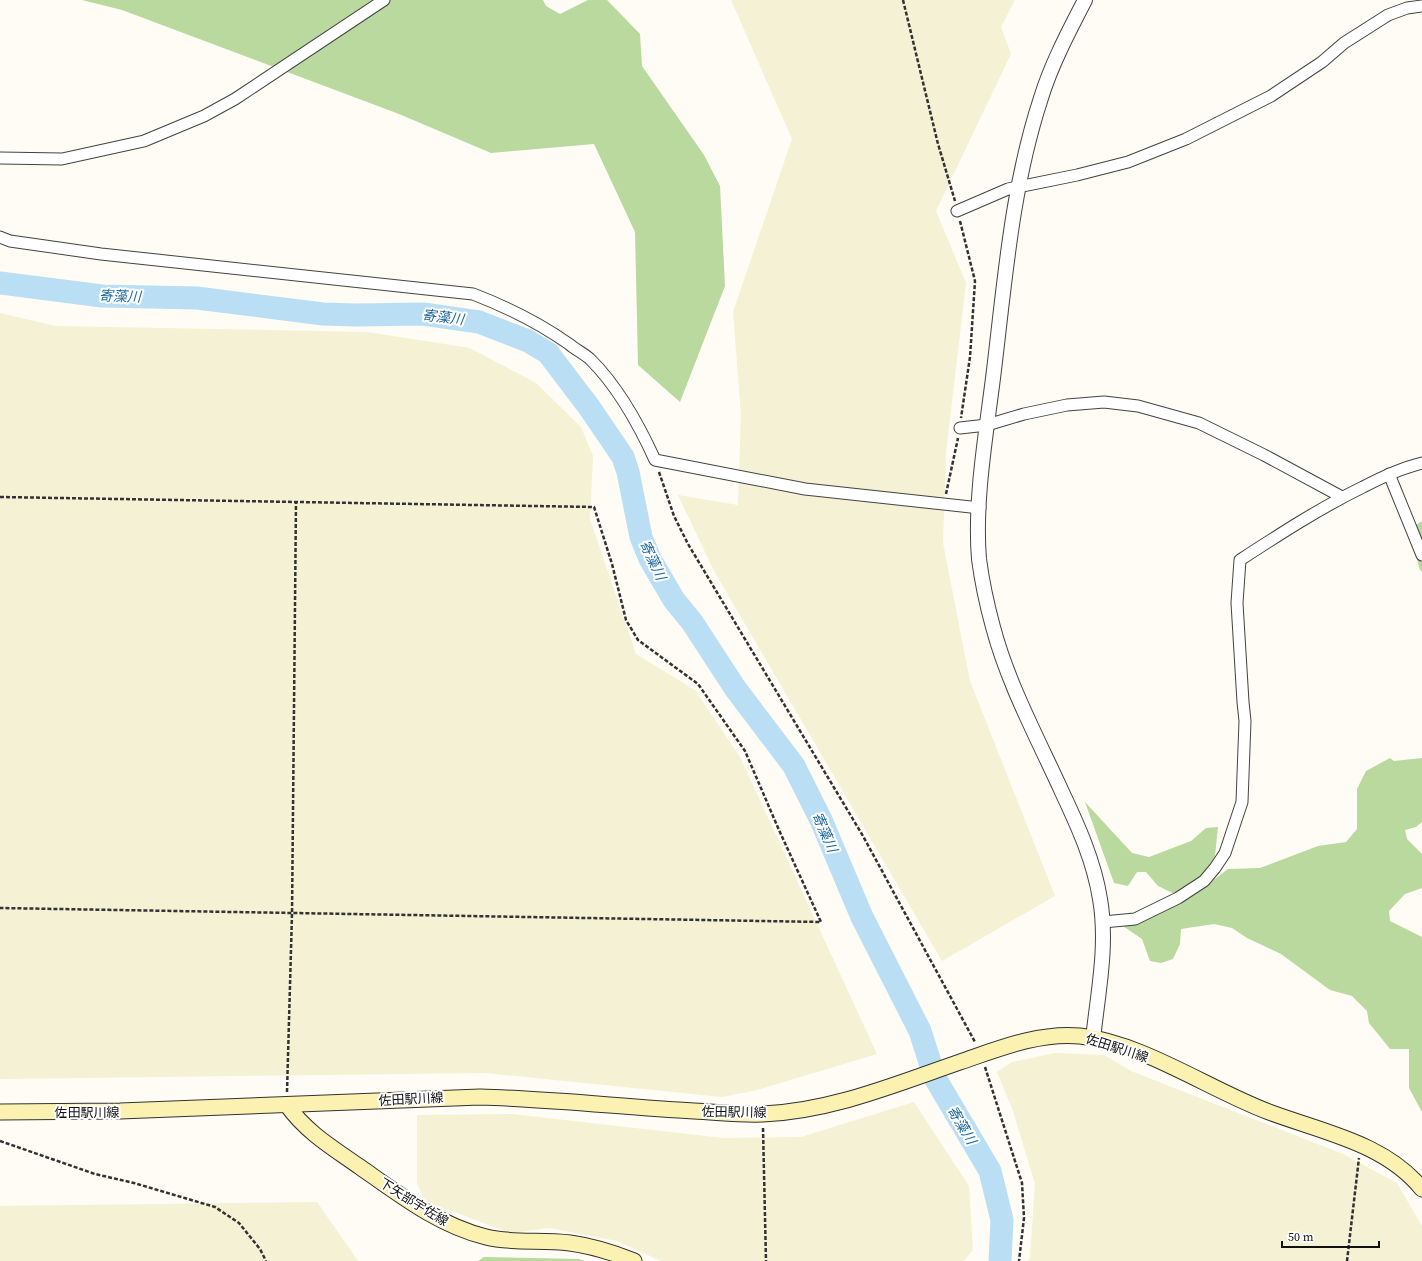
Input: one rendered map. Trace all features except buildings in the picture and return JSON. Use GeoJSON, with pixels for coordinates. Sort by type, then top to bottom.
{"type":"FeatureCollection","features":[{"type":"Feature","properties":{"kind":"main road","name":"佐田駅川線"},"geometry":{"type":"LineString","coordinates":[[0,1112],[128,1111],[480,1097],[534,1098],[624,1107],[763,1114],[819,1107],[873,1092],[1012,1044],[1038,1039],[1078,1036],[1093,1039],[1144,1055],[1266,1111],[1361,1145],[1392,1161],[1412,1177],[1422,1189]]}},
{"type":"Feature","properties":{"kind":"main road","name":"下矢部宇佐線"},"geometry":{"type":"LineString","coordinates":[[287,1105],[298,1121],[314,1134],[406,1200],[443,1222],[486,1237],[512,1241],[570,1243],[614,1253],[634,1261]]}},
{"type":"Feature","properties":{"kind":"street"},"geometry":{"type":"LineString","coordinates":[[0,158],[62,159],[144,140],[204,116],[235,99],[384,0]]}},
{"type":"Feature","properties":{"kind":"street"},"geometry":{"type":"LineString","coordinates":[[1085,0],[1041,96],[1017,186],[987,425],[980,508],[979,557],[984,595],[994,632],[1028,717],[1080,831],[1092,865],[1100,898],[1103,922],[1103,951],[1093,1039]]}},
{"type":"Feature","properties":{"kind":"street"},"geometry":{"type":"LineString","coordinates":[[958,211],[1017,186],[1077,175],[1128,162],[1186,139],[1271,96],[1322,62],[1344,43],[1388,15],[1408,8],[1422,6]]}},
{"type":"Feature","properties":{"kind":"street"},"geometry":{"type":"LineString","coordinates":[[0,238],[10,241],[101,254],[473,294],[503,305],[548,330],[591,360],[618,395],[644,436],[655,460],[805,489],[980,508]]}},
{"type":"Feature","properties":{"kind":"street"},"geometry":{"type":"LineString","coordinates":[[960,428],[987,425],[1067,405],[1104,402],[1138,406],[1199,424],[1264,455],[1342,497]]}},
{"type":"Feature","properties":{"kind":"street"},"geometry":{"type":"LineString","coordinates":[[1103,922],[1135,919],[1178,898],[1204,881],[1225,853],[1242,802],[1245,721],[1237,602],[1240,560],[1298,522],[1342,497],[1389,474],[1406,467],[1422,464]]}},
{"type":"Feature","properties":{"kind":"street"},"geometry":{"type":"LineString","coordinates":[[1389,474],[1422,555]]}},
{"type":"Feature","properties":{"kind":"path"},"geometry":{"type":"LineString","coordinates":[[903,0],[938,144],[958,211],[975,281],[970,357],[960,428],[944,504]]}},
{"type":"Feature","properties":{"kind":"path"},"geometry":{"type":"LineString","coordinates":[[655,460],[674,516],[688,544],[863,836],[978,1055],[1022,1183],[1024,1218],[1019,1261]]}},
{"type":"Feature","properties":{"kind":"path"},"geometry":{"type":"LineString","coordinates":[[0,497],[594,507],[612,564],[626,620],[638,640],[698,684],[746,751],[779,830],[821,922],[0,908]]}},
{"type":"Feature","properties":{"kind":"path"},"geometry":{"type":"LineString","coordinates":[[287,1105],[292,914],[296,501]]}},
{"type":"Feature","properties":{"kind":"path"},"geometry":{"type":"LineString","coordinates":[[763,1114],[766,1261]]}},
{"type":"Feature","properties":{"kind":"path"},"geometry":{"type":"LineString","coordinates":[[0,1141],[95,1174],[134,1183],[215,1207],[239,1223],[260,1249],[266,1261]]}},
{"type":"Feature","properties":{"kind":"path"},"geometry":{"type":"LineString","coordinates":[[1347,1261],[1361,1145]]}},
{"type":"Feature","properties":{"kind":"shaded area"},"geometry":{"type":"Polygon","coordinates":[[[731,0],[1015,0],[1001,27],[1011,54],[936,211],[966,283],[946,453],[943,543],[970,681],[1055,896],[942,961],[714,571],[678,495],[738,505],[741,414],[733,312],[792,139],[731,0]]]}},
{"type":"Feature","properties":{"kind":"shaded area"},"geometry":{"type":"Polygon","coordinates":[[[0,313],[55,326],[367,332],[470,348],[536,383],[581,427],[593,456],[590,519],[636,654],[695,690],[740,757],[877,1054],[757,1090],[722,1097],[485,1073],[0,1079],[0,313]]]}},
{"type":"Feature","properties":{"kind":"shaded area"},"geometry":{"type":"Polygon","coordinates":[[[1055,1053],[1104,1055],[1131,1071],[1343,1154],[1397,1183],[1422,1226],[1422,1261],[1028,1261],[1030,1257],[1035,1184],[1013,1111],[997,1072],[1012,1062],[1055,1053]]]}},
{"type":"Feature","properties":{"kind":"shaded area"},"geometry":{"type":"Polygon","coordinates":[[[914,1102],[969,1186],[973,1250],[964,1261],[661,1261],[617,1241],[549,1228],[510,1233],[425,1201],[417,1183],[417,1115],[512,1114],[723,1138],[801,1137],[914,1102]]]}},
{"type":"Feature","properties":{"kind":"shaded area"},"geometry":{"type":"Polygon","coordinates":[[[317,1202],[358,1261],[0,1261],[0,1206],[317,1202]]]}},
{"type":"Feature","properties":{"kind":"green space"},"geometry":{"type":"Polygon","coordinates":[[[82,0],[543,0],[546,6],[560,14],[588,0],[607,0],[640,34],[642,66],[704,155],[720,186],[725,286],[680,402],[638,365],[635,232],[594,144],[491,153],[399,114],[122,10],[82,0]]]}},
{"type":"Feature","properties":{"kind":"green space"},"geometry":{"type":"Polygon","coordinates":[[[1422,521],[1422,572],[1414,550],[1416,525],[1422,521]]]}},
{"type":"Feature","properties":{"kind":"green space"},"geometry":{"type":"Polygon","coordinates":[[[1390,758],[1394,761],[1422,758],[1422,822],[1416,827],[1405,830],[1407,839],[1422,854],[1422,888],[1405,894],[1389,911],[1390,921],[1422,937],[1422,1112],[1409,1088],[1409,1049],[1390,1049],[1369,1023],[1367,1011],[1352,996],[1330,990],[1281,954],[1247,938],[1232,928],[1214,924],[1181,929],[1180,944],[1173,959],[1161,963],[1150,961],[1142,939],[1120,924],[1183,898],[1158,886],[1146,872],[1137,872],[1128,886],[1114,883],[1085,802],[1132,853],[1149,857],[1191,841],[1206,828],[1218,827],[1215,856],[1199,891],[1228,869],[1260,868],[1318,846],[1346,842],[1357,829],[1357,789],[1366,771],[1390,758]]]}},
{"type":"Feature","properties":{"kind":"green space"},"geometry":{"type":"Polygon","coordinates":[[[484,1257],[579,1259],[584,1261],[478,1261],[484,1257]]]}},
{"type":"Feature","properties":{"kind":"waterway","name":"寄藻川"},"geometry":{"type":"LineString","coordinates":[[0,283],[102,296],[197,298],[323,314],[423,314],[479,322],[528,341],[548,353],[589,407],[623,457],[628,472],[641,537],[650,559],[674,600],[692,622],[735,688],[794,766],[821,820],[862,917],[920,1031],[935,1078],[990,1171],[1002,1220],[1000,1261]]}}]}
